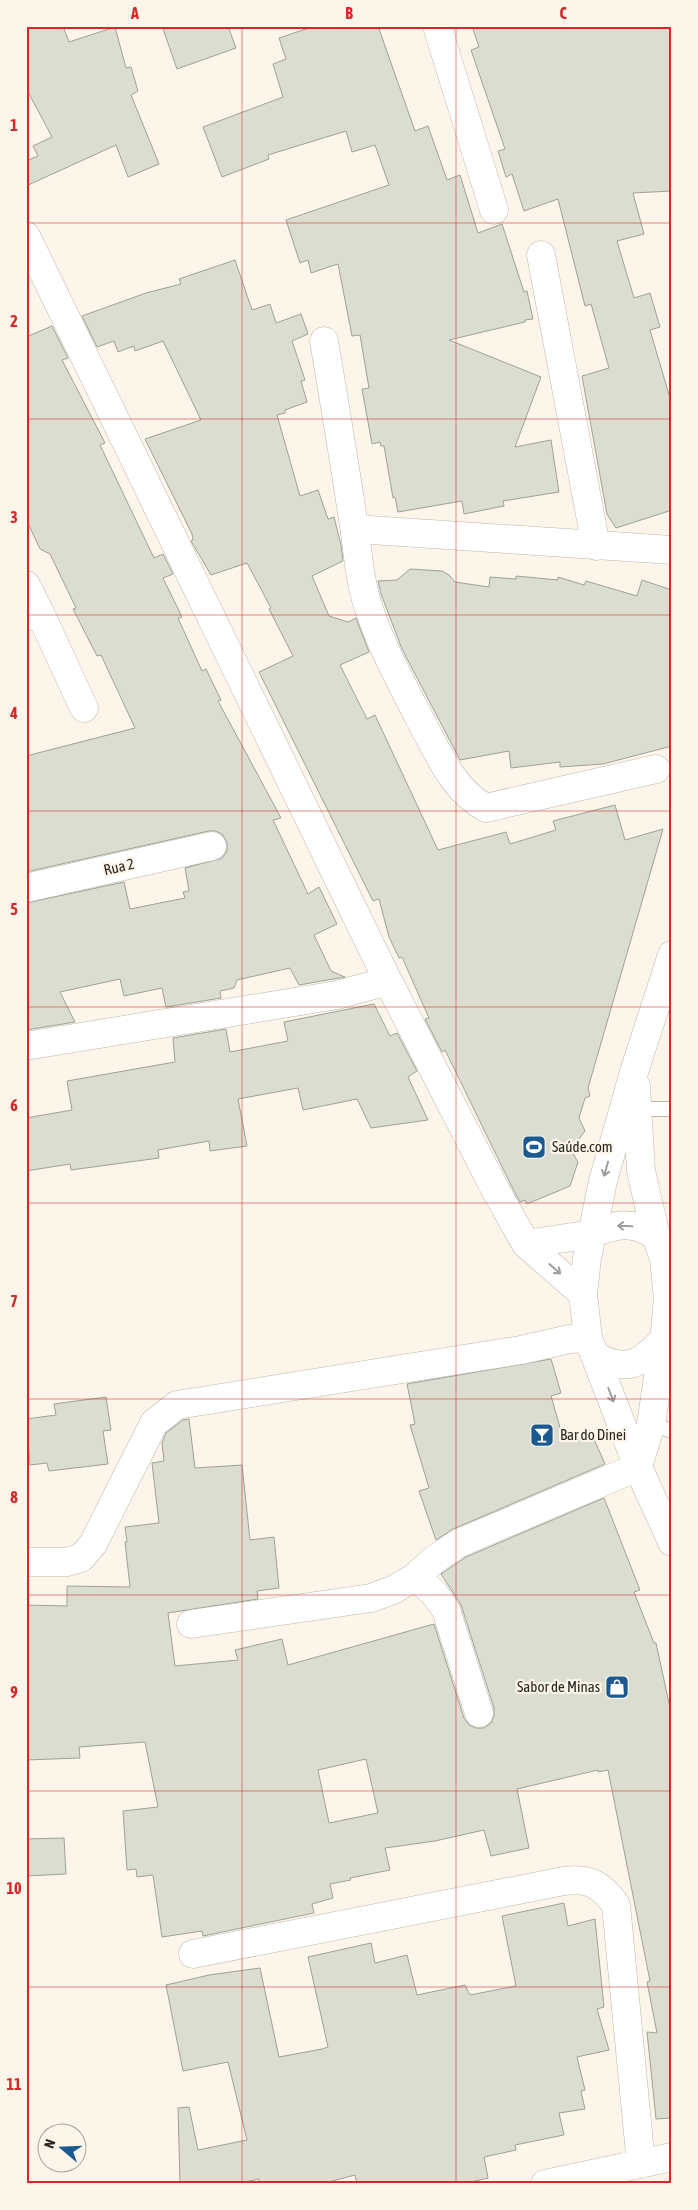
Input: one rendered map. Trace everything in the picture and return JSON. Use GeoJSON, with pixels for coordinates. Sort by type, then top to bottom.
{"type":"FeatureCollection","features":[{"type":"Feature","properties":{"kind":"street"},"geometry":{"type":"LineString","coordinates":[[437,26],[494,210]]}},
{"type":"Feature","properties":{"kind":"street"},"geometry":{"type":"LineString","coordinates":[[26,236],[36,279],[388,981],[496,1191],[526,1244],[583,1294]]}},
{"type":"Feature","properties":{"kind":"street"},"geometry":{"type":"LineString","coordinates":[[541,255],[596,546]]}},
{"type":"Feature","properties":{"kind":"street"},"geometry":{"type":"LineString","coordinates":[[324,341],[355,529],[361,581],[380,638],[446,768],[472,800],[486,808],[656,769]]}},
{"type":"Feature","properties":{"kind":"street"},"geometry":{"type":"LineString","coordinates":[[355,529],[672,550]]}},
{"type":"Feature","properties":{"kind":"street"},"geometry":{"type":"LineString","coordinates":[[26,585],[33,615],[84,708]]}},
{"type":"Feature","properties":{"kind":"street","name":"Rua 2"},"geometry":{"type":"LineString","coordinates":[[26,888],[212,846]]}},
{"type":"Feature","properties":{"kind":"street"},"geometry":{"type":"LineString","coordinates":[[672,955],[634,1072],[603,1181],[587,1258],[583,1294],[591,1347],[638,1467],[672,1542]]}},
{"type":"Feature","properties":{"kind":"street"},"geometry":{"type":"LineString","coordinates":[[26,1046],[337,995],[388,981]]}},
{"type":"Feature","properties":{"kind":"street"},"geometry":{"type":"LineString","coordinates":[[191,1624],[370,1598],[393,1590],[415,1577],[435,1559],[459,1543],[638,1467],[661,1428],[664,1339],[668,1298],[664,1259],[656,1236],[641,1171],[634,1072]]}},
{"type":"Feature","properties":{"kind":"street"},"geometry":{"type":"LineString","coordinates":[[526,1244],[592,1234],[613,1226],[623,1225],[644,1228],[656,1236]]}},
{"type":"Feature","properties":{"kind":"street"},"geometry":{"type":"LineString","coordinates":[[26,1562],[67,1562],[81,1558],[93,1544],[154,1423],[177,1405],[521,1350],[570,1339],[591,1347],[611,1363],[626,1366],[648,1355],[664,1339]]}},
{"type":"Feature","properties":{"kind":"street"},"geometry":{"type":"LineString","coordinates":[[415,1577],[434,1593],[446,1610],[480,1713]]}},
{"type":"Feature","properties":{"kind":"street"},"geometry":{"type":"LineString","coordinates":[[193,1954],[564,1881],[578,1879],[592,1883],[606,1891],[616,1905],[641,2164]]}},
{"type":"Feature","properties":{"kind":"street"},"geometry":{"type":"LineString","coordinates":[[545,2184],[672,2158]]}},
{"type":"Feature","properties":{"kind":"lane"},"geometry":{"type":"LineString","coordinates":[[638,1109],[672,1109]]}},
{"type":"Feature","properties":{"kind":"building"},"geometry":{"type":"Polygon","coordinates":[[[35,26],[63,26],[69,42],[115,27],[126,68],[131,67],[138,91],[131,95],[159,164],[128,177],[116,145],[26,186],[26,161],[38,156],[33,146],[52,137],[26,88],[26,30],[35,26]]]}},
{"type":"Feature","properties":{"kind":"building"},"geometry":{"type":"Polygon","coordinates":[[[162,26],[228,26],[236,48],[177,69],[162,26]]]}},
{"type":"Feature","properties":{"kind":"building"},"geometry":{"type":"Polygon","coordinates":[[[315,26],[378,26],[415,131],[428,126],[447,180],[460,175],[478,233],[502,224],[524,292],[527,291],[533,319],[449,340],[541,377],[515,447],[551,440],[559,492],[503,501],[504,506],[464,514],[462,501],[398,512],[395,497],[393,498],[384,446],[381,446],[380,442],[372,444],[362,389],[369,388],[360,335],[352,336],[338,264],[311,273],[308,260],[300,263],[286,220],[389,185],[375,145],[352,152],[346,131],[268,155],[269,159],[222,177],[203,127],[283,97],[273,64],[286,59],[279,38],[315,26]]]}},
{"type":"Feature","properties":{"kind":"building"},"geometry":{"type":"Polygon","coordinates":[[[472,26],[672,26],[672,191],[633,193],[644,234],[617,241],[634,298],[650,293],[660,327],[650,330],[672,405],[672,510],[616,528],[607,514],[582,376],[609,368],[591,304],[585,306],[558,199],[524,211],[512,174],[506,177],[498,151],[505,149],[471,50],[479,47],[472,26]]]}},
{"type":"Feature","properties":{"kind":"building"},"geometry":{"type":"Polygon","coordinates":[[[235,260],[252,310],[270,304],[276,323],[301,314],[308,334],[292,341],[305,380],[301,381],[307,402],[277,415],[300,496],[318,490],[328,519],[334,517],[341,545],[343,561],[312,576],[329,616],[348,622],[356,618],[369,652],[340,665],[367,719],[375,715],[438,850],[506,832],[510,844],[556,830],[553,821],[615,805],[625,840],[663,829],[588,1088],[590,1096],[585,1098],[579,1118],[585,1131],[571,1150],[578,1162],[570,1186],[527,1204],[525,1200],[520,1202],[445,1050],[442,1052],[425,1019],[429,1018],[402,957],[399,958],[389,937],[379,899],[373,901],[259,672],[293,656],[269,609],[271,608],[247,563],[211,575],[191,541],[193,540],[192,534],[145,439],[201,420],[163,341],[135,351],[134,346],[118,352],[114,341],[97,347],[82,316],[146,293],[181,284],[179,279],[235,260]]]}},
{"type":"Feature","properties":{"kind":"building"},"geometry":{"type":"Polygon","coordinates":[[[52,326],[68,358],[62,360],[105,443],[100,445],[154,558],[163,554],[173,574],[163,578],[182,617],[178,618],[202,671],[206,669],[221,700],[218,701],[281,818],[273,820],[308,894],[319,887],[337,924],[314,935],[331,971],[345,977],[299,985],[290,968],[237,980],[234,988],[220,991],[221,998],[166,1007],[162,988],[124,996],[120,979],[60,992],[75,1022],[26,1030],[26,903],[124,882],[130,909],[185,898],[183,892],[189,891],[185,868],[222,858],[227,851],[227,843],[223,835],[216,831],[209,831],[26,872],[26,756],[135,728],[101,655],[97,656],[73,609],[76,608],[50,554],[40,549],[26,519],[26,337],[52,326]]]}},
{"type":"Feature","properties":{"kind":"building"},"geometry":{"type":"Polygon","coordinates":[[[410,569],[442,571],[455,582],[489,587],[490,577],[516,579],[516,576],[558,580],[558,577],[584,585],[586,581],[637,596],[642,580],[672,590],[672,746],[603,764],[560,767],[560,762],[511,768],[509,751],[460,760],[402,649],[381,594],[378,581],[397,580],[410,569]]]}},
{"type":"Feature","properties":{"kind":"building"},"geometry":{"type":"Polygon","coordinates":[[[374,1004],[390,1036],[397,1033],[417,1071],[408,1077],[428,1120],[371,1128],[357,1099],[303,1110],[298,1088],[238,1099],[247,1146],[210,1151],[209,1141],[158,1150],[159,1158],[71,1170],[70,1164],[26,1171],[26,1118],[72,1110],[67,1081],[175,1062],[173,1038],[226,1029],[230,1052],[288,1041],[284,1022],[374,1004]]]}},
{"type":"Feature","properties":{"kind":"building"},"geometry":{"type":"Polygon","coordinates":[[[551,1359],[561,1393],[551,1396],[563,1438],[590,1430],[605,1464],[453,1529],[436,1540],[419,1491],[429,1488],[410,1425],[415,1424],[407,1384],[551,1359]]]}},
{"type":"Feature","properties":{"kind":"building"},"geometry":{"type":"Polygon","coordinates":[[[106,1397],[111,1430],[103,1431],[108,1464],[49,1471],[47,1463],[30,1465],[26,1419],[56,1415],[54,1404],[106,1397]]]}},
{"type":"Feature","properties":{"kind":"building"},"geometry":{"type":"Polygon","coordinates":[[[189,1419],[195,1468],[242,1465],[250,1540],[274,1537],[279,1588],[257,1591],[258,1599],[168,1613],[175,1666],[238,1660],[235,1650],[282,1639],[288,1665],[434,1624],[464,1718],[469,1725],[476,1728],[484,1728],[491,1723],[494,1716],[494,1708],[461,1605],[441,1574],[466,1557],[604,1498],[640,1590],[634,1592],[654,1643],[656,1643],[672,1717],[672,2118],[656,2119],[647,2032],[657,2033],[647,1982],[650,1981],[608,1770],[598,1772],[598,1770],[517,1789],[529,1848],[491,1856],[484,1830],[435,1841],[385,1848],[390,1870],[330,1884],[333,1898],[312,1904],[314,1913],[203,1936],[202,1931],[162,1937],[153,1875],[137,1877],[136,1869],[127,1870],[123,1811],[158,1807],[145,1742],[79,1747],[80,1758],[26,1760],[26,1605],[67,1606],[67,1586],[130,1587],[125,1527],[159,1523],[152,1463],[164,1461],[162,1443],[166,1433],[183,1420],[189,1419]],[[366,1759],[318,1770],[329,1823],[378,1813],[366,1759]]]}},
{"type":"Feature","properties":{"kind":"building"},"geometry":{"type":"Polygon","coordinates":[[[64,1838],[66,1874],[26,1876],[26,1839],[64,1838]]]}},
{"type":"Feature","properties":{"kind":"building"},"geometry":{"type":"Polygon","coordinates":[[[564,1903],[568,1926],[595,1919],[604,2007],[597,2009],[609,2050],[577,2057],[585,2090],[581,2091],[585,2109],[559,2113],[564,2135],[515,2145],[516,2150],[484,2157],[488,2178],[463,2184],[357,2184],[355,2175],[321,2184],[260,2184],[259,2179],[235,2184],[180,2184],[178,2108],[189,2107],[198,2150],[247,2140],[228,2062],[183,2071],[166,1985],[209,1975],[260,1968],[279,2057],[322,2049],[328,2047],[308,1957],[371,1943],[375,1963],[407,1955],[417,1995],[465,1985],[470,1995],[516,1986],[502,1916],[564,1903]]]}},
{"type":"Feature","properties":{"kind":"place","name":"Saúde.com"},"geometry":{"type":"Point","coordinates":[534,1147]}},
{"type":"Feature","properties":{"kind":"place","name":"Bar do Dinei"},"geometry":{"type":"Point","coordinates":[542,1435]}},
{"type":"Feature","properties":{"kind":"place","name":"Sabor de Minas"},"geometry":{"type":"Point","coordinates":[617,1687]}}]}
